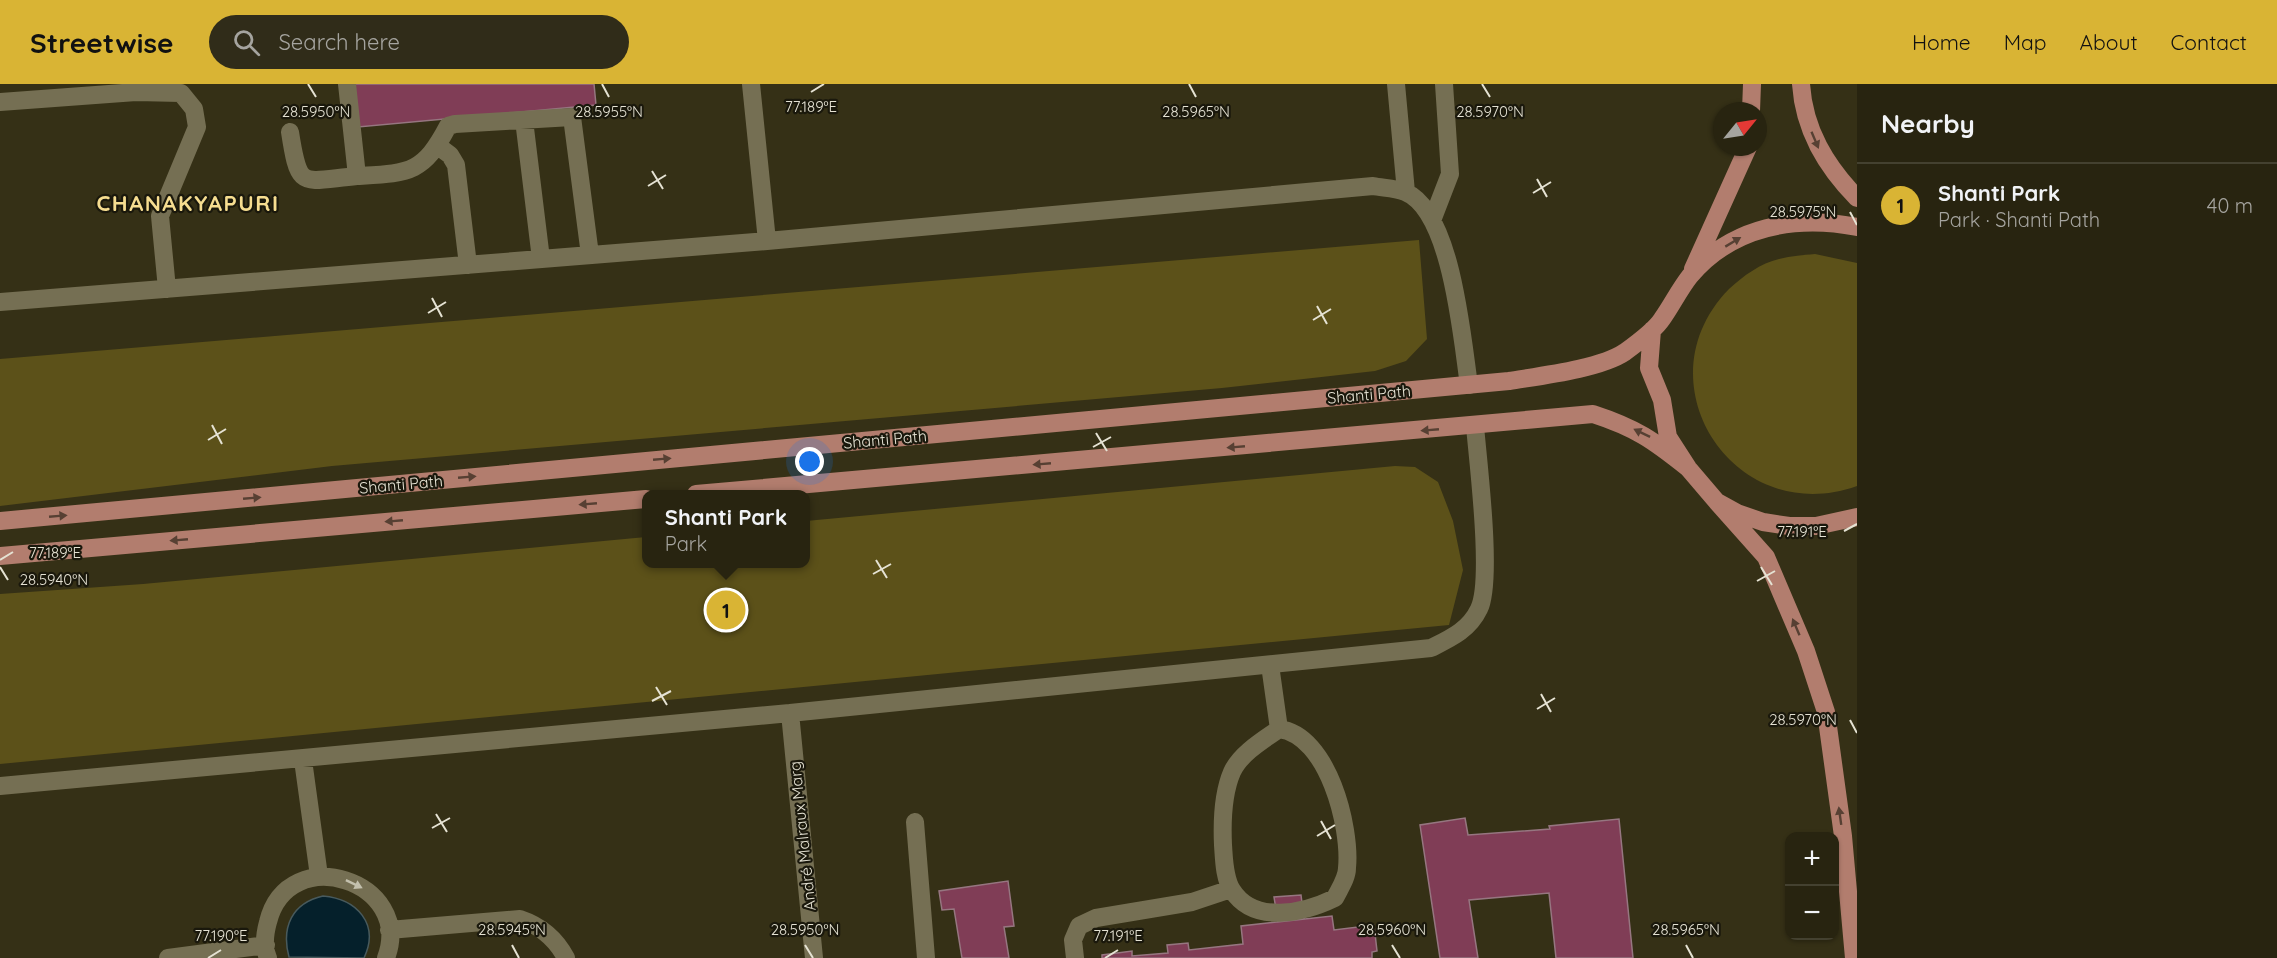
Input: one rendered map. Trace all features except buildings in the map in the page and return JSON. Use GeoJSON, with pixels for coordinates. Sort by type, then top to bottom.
{"type":"FeatureCollection","features":[{"type":"Feature","properties":{"kind":"main road"},"geometry":{"type":"LineString","coordinates":[[1751,102],[1752,84]]}},
{"type":"Feature","properties":{"kind":"main road"},"geometry":{"type":"LineString","coordinates":[[1801,84],[1802,99],[1814,141],[1834,174],[1857,198]]}},
{"type":"Feature","properties":{"kind":"main road"},"geometry":{"type":"LineString","coordinates":[[1744,156],[1690,276],[1652,330],[1649,368],[1662,400],[1668,437],[1688,468],[1766,557],[1806,651],[1826,712],[1843,836],[1854,958]]}},
{"type":"Feature","properties":{"kind":"main road"},"geometry":{"type":"LineString","coordinates":[[1690,276],[1717,251],[1743,236],[1770,226],[1799,221],[1831,222],[1857,227]]}},
{"type":"Feature","properties":{"kind":"main road","name":"Shanti Path"},"geometry":{"type":"LineString","coordinates":[[0,521],[1469,385],[1549,374],[1614,358],[1652,330]]}},
{"type":"Feature","properties":{"kind":"main road"},"geometry":{"type":"LineString","coordinates":[[752,490],[1593,414],[1621,423],[1651,438],[1688,468]]}},
{"type":"Feature","properties":{"kind":"main road"},"geometry":{"type":"LineString","coordinates":[[0,556],[642,499]]}},
{"type":"Feature","properties":{"kind":"main road"},"geometry":{"type":"LineString","coordinates":[[1717,502],[1746,516],[1789,526],[1816,526],[1857,517]]}},
{"type":"Feature","properties":{"kind":"street"},"geometry":{"type":"LineString","coordinates":[[347,84],[357,176]]}},
{"type":"Feature","properties":{"kind":"street"},"geometry":{"type":"LineString","coordinates":[[750,84],[767,241]]}},
{"type":"Feature","properties":{"kind":"street"},"geometry":{"type":"LineString","coordinates":[[1396,84],[1406,192]]}},
{"type":"Feature","properties":{"kind":"street"},"geometry":{"type":"LineString","coordinates":[[1432,218],[1450,174],[1444,84]]}},
{"type":"Feature","properties":{"kind":"street"},"geometry":{"type":"LineString","coordinates":[[0,102],[136,92],[181,93],[194,109],[197,127],[160,216],[167,289]]}},
{"type":"Feature","properties":{"kind":"street"},"geometry":{"type":"LineString","coordinates":[[290,132],[295,169],[301,177],[310,180],[392,174],[423,164],[438,146],[448,126],[455,124],[572,117],[590,255]]}},
{"type":"Feature","properties":{"kind":"street"},"geometry":{"type":"LineString","coordinates":[[524,120],[541,259]]}},
{"type":"Feature","properties":{"kind":"street"},"geometry":{"type":"LineString","coordinates":[[438,146],[450,155],[456,165],[468,265]]}},
{"type":"Feature","properties":{"kind":"street"},"geometry":{"type":"LineString","coordinates":[[0,302],[767,241],[1373,186],[1406,192],[1432,218],[1450,267],[1469,385]]}},
{"type":"Feature","properties":{"kind":"street"},"geometry":{"type":"LineString","coordinates":[[0,786],[303,760],[1431,648],[1463,632],[1480,607],[1485,567],[1475,426]]}},
{"type":"Feature","properties":{"kind":"street"},"geometry":{"type":"LineString","coordinates":[[1270,664],[1279,729]]}},
{"type":"Feature","properties":{"kind":"street","name":"André Malraux Marg"},"geometry":{"type":"LineString","coordinates":[[790,713],[814,958]]}},
{"type":"Feature","properties":{"kind":"street"},"geometry":{"type":"LineString","coordinates":[[1279,729],[1297,734],[1311,749],[1330,778],[1341,808],[1348,847],[1347,871],[1335,897],[1305,911],[1259,912],[1245,905],[1231,889],[1224,861],[1222,829],[1232,772],[1255,745],[1279,729]]}},
{"type":"Feature","properties":{"kind":"street"},"geometry":{"type":"LineString","coordinates":[[303,760],[319,876]]}},
{"type":"Feature","properties":{"kind":"street"},"geometry":{"type":"LineString","coordinates":[[915,822],[926,958]]}},
{"type":"Feature","properties":{"kind":"street"},"geometry":{"type":"LineString","coordinates":[[168,958],[267,951],[265,933],[270,913],[282,895],[298,883],[319,876],[339,877],[365,889],[384,911],[389,930],[386,958]]}},
{"type":"Feature","properties":{"kind":"street"},"geometry":{"type":"LineString","coordinates":[[1075,958],[1073,940],[1079,926],[1096,918],[1192,902],[1231,889]]}},
{"type":"Feature","properties":{"kind":"street"},"geometry":{"type":"LineString","coordinates":[[389,930],[520,919],[535,924],[547,933],[559,945],[566,958]]}},
{"type":"Feature","properties":{"kind":"shaded area"},"geometry":{"type":"Polygon","coordinates":[[[1419,240],[1427,339],[1406,361],[1375,371],[1222,388],[332,466],[0,506],[0,359],[1419,240]]]}},
{"type":"Feature","properties":{"kind":"shaded area"},"geometry":{"type":"Polygon","coordinates":[[[1815,254],[1857,263],[1857,486],[1812,494],[1772,487],[1738,468],[1713,439],[1697,404],[1693,365],[1703,326],[1729,289],[1746,275],[1772,261],[1815,254]]]}},
{"type":"Feature","properties":{"kind":"shaded area"},"geometry":{"type":"Polygon","coordinates":[[[1395,466],[1415,467],[1438,482],[1453,521],[1463,570],[1449,625],[0,764],[0,594],[143,584],[642,537],[642,568],[810,568],[810,521],[1395,466]]]}},
{"type":"Feature","properties":{"kind":"water"},"geometry":{"type":"Polygon","coordinates":[[[323,896],[346,902],[362,915],[369,934],[364,958],[289,957],[287,936],[291,918],[303,904],[323,896]]]}},
{"type":"Feature","properties":{"kind":"place","name":"Shanti Park"},"geometry":{"type":"Point","coordinates":[726,610]}},
{"type":"Feature","properties":{"kind":"district","name":"CHANAKYAPURI"},"geometry":{"type":"Point","coordinates":[188,203]}}]}
